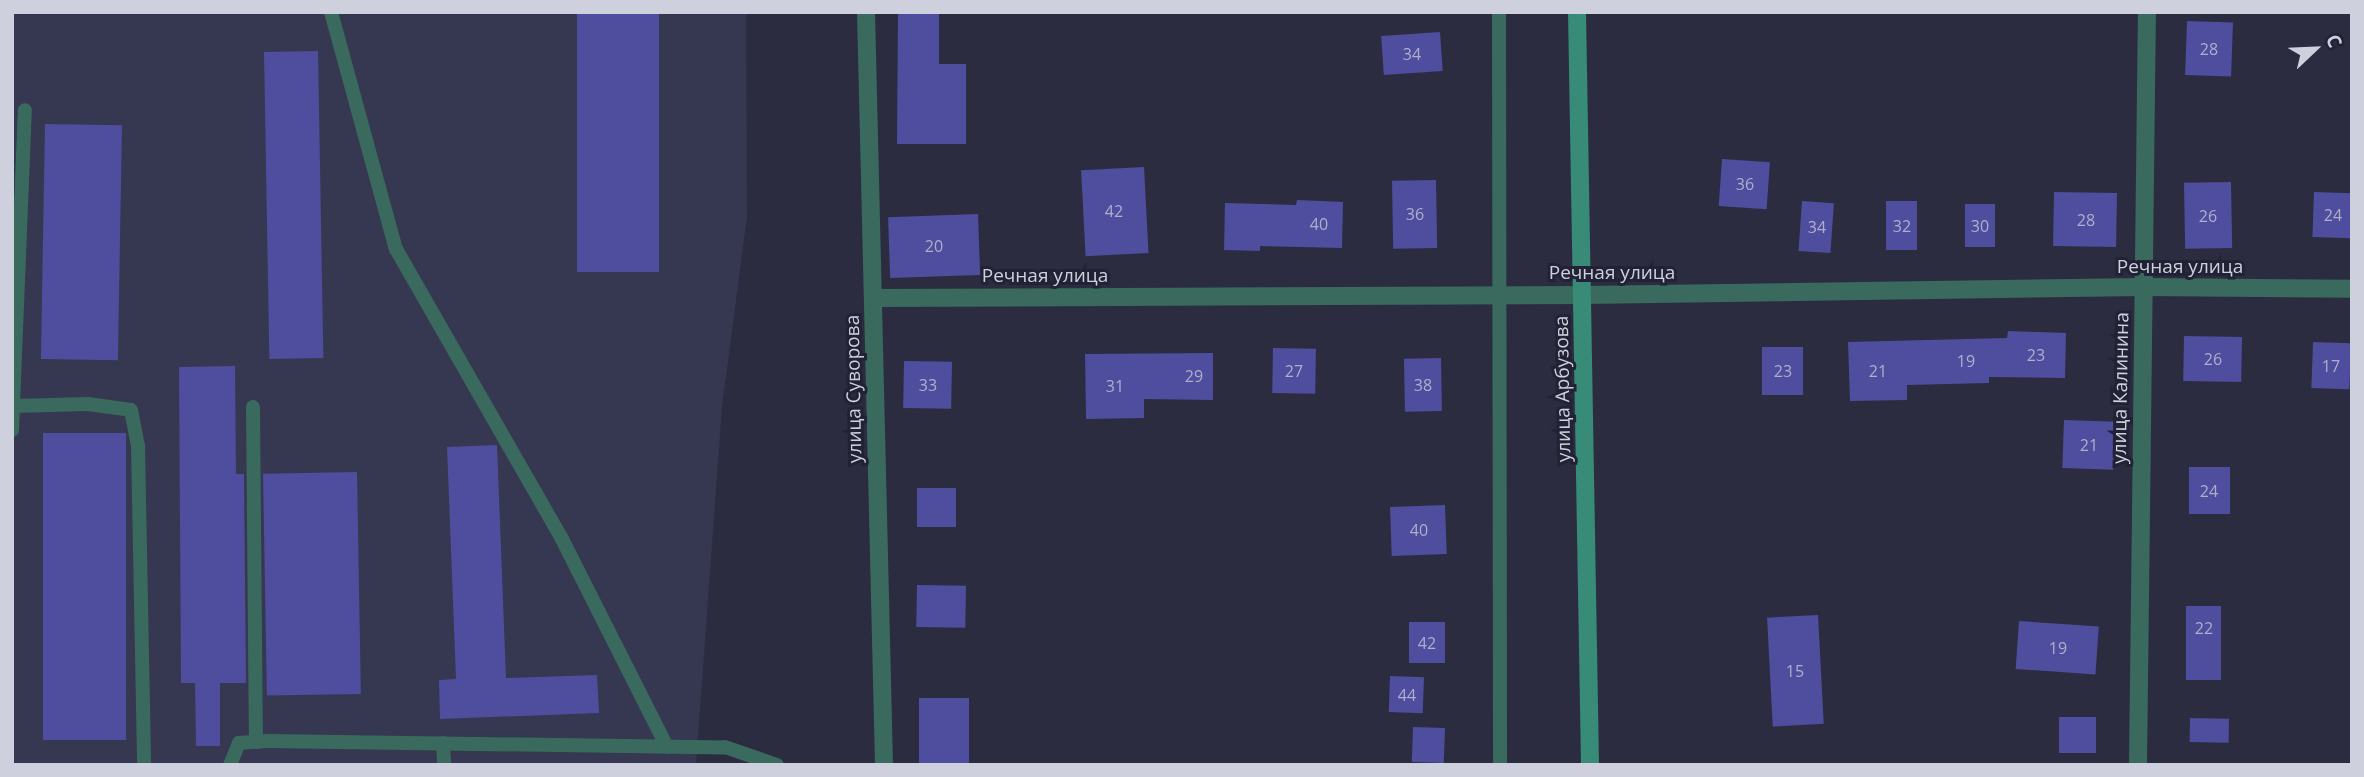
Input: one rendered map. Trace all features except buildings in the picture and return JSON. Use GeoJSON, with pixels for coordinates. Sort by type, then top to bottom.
{"type":"FeatureCollection","features":[{"type":"Feature","properties":{"kind":"street","name":"улица Суворова"},"geometry":{"type":"LineString","coordinates":[[866,12],[884,765]]}},
{"type":"Feature","properties":{"kind":"street","name":"улица Арбузова"},"geometry":{"type":"LineString","coordinates":[[1577,12],[1590,765]]}},
{"type":"Feature","properties":{"kind":"street","name":"улица Калинина"},"geometry":{"type":"LineString","coordinates":[[2138,765],[2147,12]]}},
{"type":"Feature","properties":{"kind":"street","name":"Речная улица"},"geometry":{"type":"LineString","coordinates":[[873,298],[1583,295],[2143,287],[2352,289]]}},
{"type":"Feature","properties":{"kind":"lane"},"geometry":{"type":"LineString","coordinates":[[331,12],[396,249],[562,539],[667,747]]}},
{"type":"Feature","properties":{"kind":"lane"},"geometry":{"type":"LineString","coordinates":[[1499,12],[1497,294],[1500,765]]}},
{"type":"Feature","properties":{"kind":"lane"},"geometry":{"type":"LineString","coordinates":[[12,430],[24,110]]}},
{"type":"Feature","properties":{"kind":"lane"},"geometry":{"type":"LineString","coordinates":[[14,405],[89,404],[131,410],[138,446],[144,765]]}},
{"type":"Feature","properties":{"kind":"lane"},"geometry":{"type":"LineString","coordinates":[[253,407],[256,742]]}},
{"type":"Feature","properties":{"kind":"lane"},"geometry":{"type":"LineString","coordinates":[[230,765],[239,743],[256,742],[725,747],[777,765]]}},
{"type":"Feature","properties":{"kind":"lane"},"geometry":{"type":"LineString","coordinates":[[443,743],[443,765]]}},
{"type":"Feature","properties":{"kind":"shaded area"},"geometry":{"type":"Polygon","coordinates":[[[12,12],[746,12],[747,217],[722,407],[696,765],[12,765],[12,12]]]}}]}
